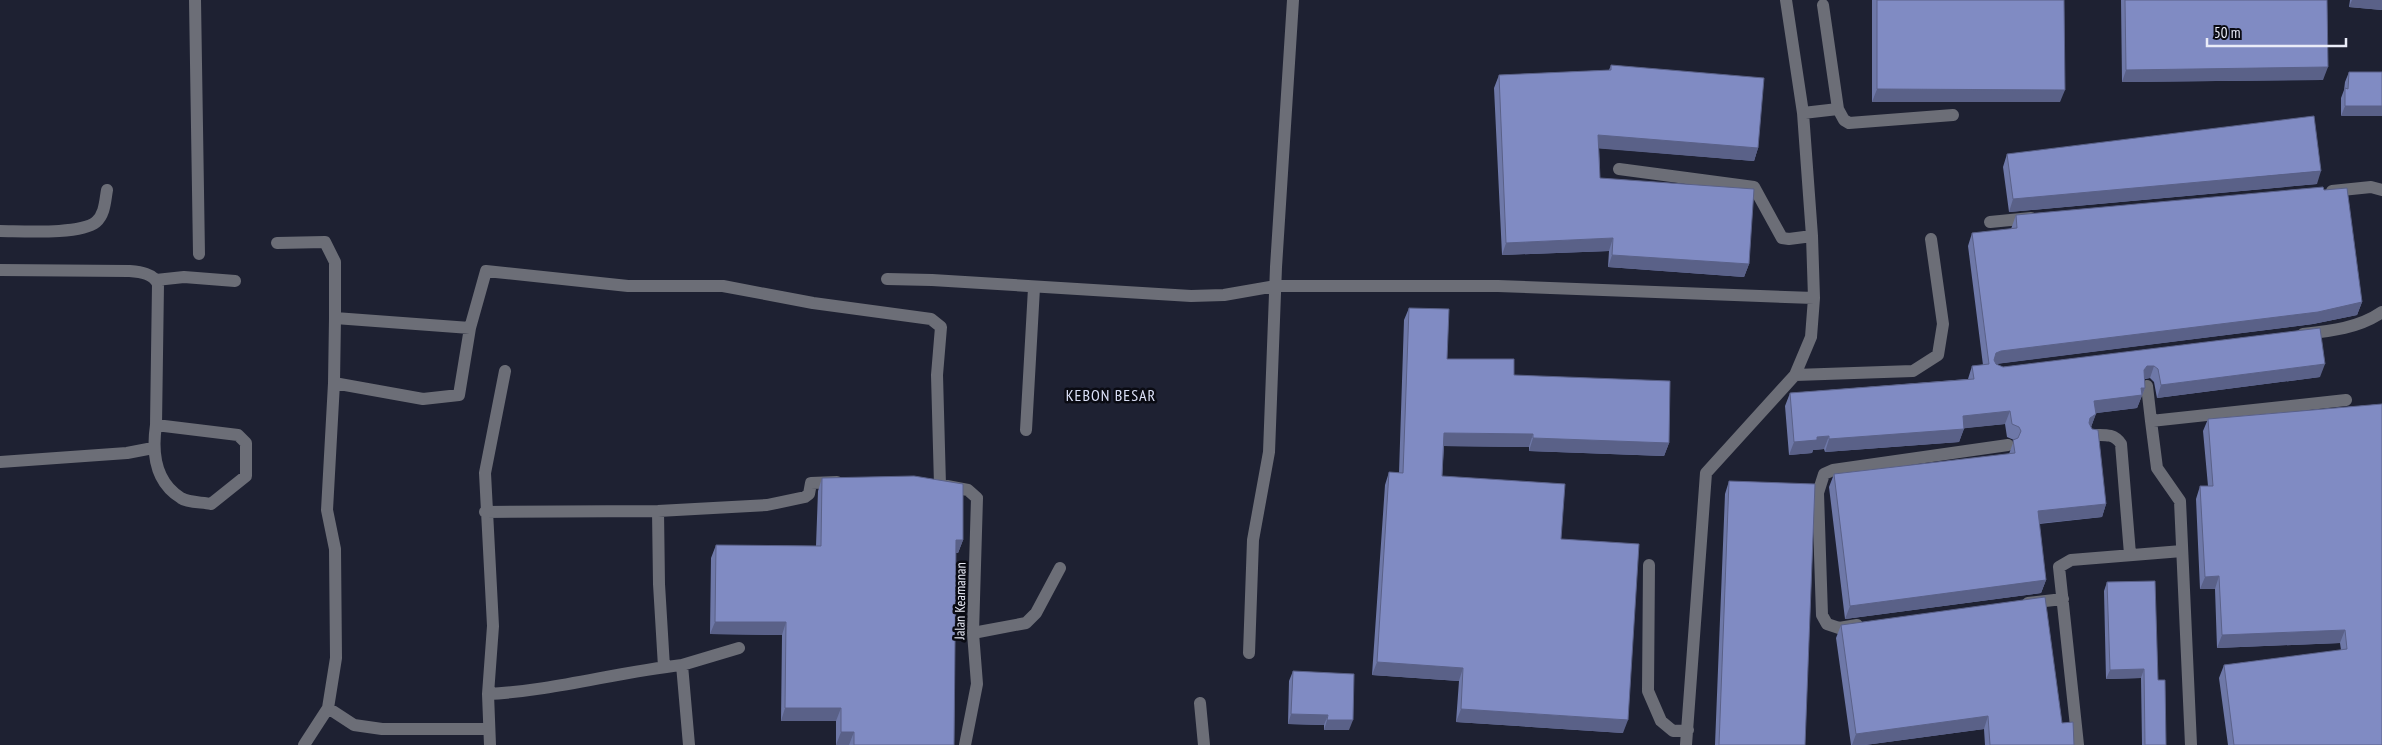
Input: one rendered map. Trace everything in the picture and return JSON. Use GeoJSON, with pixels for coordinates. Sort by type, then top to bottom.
{"type":"FeatureCollection","features":[{"type":"Feature","properties":{"kind":"street"},"geometry":{"type":"LineString","coordinates":[[195,0],[199,254]]}},
{"type":"Feature","properties":{"kind":"street"},"geometry":{"type":"LineString","coordinates":[[1249,653],[1253,540],[1269,452],[1276,286],[1293,0]]}},
{"type":"Feature","properties":{"kind":"street"},"geometry":{"type":"LineString","coordinates":[[1686,745],[1706,473],[1795,375],[1811,337],[1814,298],[1812,236],[1803,113],[1786,0]]}},
{"type":"Feature","properties":{"kind":"street"},"geometry":{"type":"LineString","coordinates":[[1823,5],[1838,109],[1849,123],[1952,116]]}},
{"type":"Feature","properties":{"kind":"street"},"geometry":{"type":"LineString","coordinates":[[1803,113],[1838,109]]}},
{"type":"Feature","properties":{"kind":"street"},"geometry":{"type":"LineString","coordinates":[[1619,169],[1754,187],[1782,238],[1812,236]]}},
{"type":"Feature","properties":{"kind":"street"},"geometry":{"type":"LineString","coordinates":[[2322,192],[2371,187],[2382,190]]}},
{"type":"Feature","properties":{"kind":"street"},"geometry":{"type":"LineString","coordinates":[[0,232],[77,229],[95,222],[104,210],[107,190]]}},
{"type":"Feature","properties":{"kind":"street"},"geometry":{"type":"LineString","coordinates":[[1990,222],[2048,217]]}},
{"type":"Feature","properties":{"kind":"street"},"geometry":{"type":"LineString","coordinates":[[1795,375],[1913,371],[1938,355],[1943,324],[1931,239]]}},
{"type":"Feature","properties":{"kind":"street"},"geometry":{"type":"LineString","coordinates":[[277,243],[325,242],[335,262],[334,382],[327,510],[335,549],[336,658],[328,708],[304,745]]}},
{"type":"Feature","properties":{"kind":"street"},"geometry":{"type":"LineString","coordinates":[[0,270],[129,271],[147,274],[156,280],[158,284],[156,425],[153,448],[161,479],[182,499],[211,504],[246,476],[246,443],[238,435],[156,425]]}},
{"type":"Feature","properties":{"kind":"street","name":"Jalan Keamanan"},"geometry":{"type":"LineString","coordinates":[[470,328],[486,271],[628,286],[723,286],[813,303],[930,319],[941,327],[937,375],[935,484],[968,490],[977,498],[973,633],[977,684],[965,745]]}},
{"type":"Feature","properties":{"kind":"street"},"geometry":{"type":"LineString","coordinates":[[156,280],[184,277],[235,281]]}},
{"type":"Feature","properties":{"kind":"street"},"geometry":{"type":"LineString","coordinates":[[887,280],[932,280],[1034,288],[1191,296],[1224,295],[1276,286],[1498,286],[1814,298]]}},
{"type":"Feature","properties":{"kind":"street"},"geometry":{"type":"LineString","coordinates":[[1026,430],[1034,288]]}},
{"type":"Feature","properties":{"kind":"street"},"geometry":{"type":"LineString","coordinates":[[2294,335],[2334,330],[2370,320],[2382,312]]}},
{"type":"Feature","properties":{"kind":"street"},"geometry":{"type":"LineString","coordinates":[[334,382],[423,399],[459,395],[470,328],[335,318]]}},
{"type":"Feature","properties":{"kind":"street"},"geometry":{"type":"LineString","coordinates":[[490,745],[488,694],[493,626],[485,473],[505,371]]}},
{"type":"Feature","properties":{"kind":"street"},"geometry":{"type":"LineString","coordinates":[[2147,386],[2157,468],[2180,501],[2191,745]]}},
{"type":"Feature","properties":{"kind":"street"},"geometry":{"type":"LineString","coordinates":[[2152,421],[2346,400]]}},
{"type":"Feature","properties":{"kind":"street"},"geometry":{"type":"LineString","coordinates":[[2092,435],[2109,434],[2117,438],[2121,444],[2130,554]]}},
{"type":"Feature","properties":{"kind":"street"},"geometry":{"type":"LineString","coordinates":[[1868,624],[1839,628],[1827,624],[1822,615],[1818,493],[1824,474],[1833,470],[2008,444]]}},
{"type":"Feature","properties":{"kind":"street"},"geometry":{"type":"LineString","coordinates":[[0,462],[127,453],[153,448]]}},
{"type":"Feature","properties":{"kind":"street"},"geometry":{"type":"LineString","coordinates":[[486,512],[658,511],[792,502],[809,494],[811,483],[853,482]]}},
{"type":"Feature","properties":{"kind":"street"},"geometry":{"type":"LineString","coordinates":[[658,511],[659,584],[664,667]]}},
{"type":"Feature","properties":{"kind":"street"},"geometry":{"type":"LineString","coordinates":[[2078,745],[2059,567],[2071,560],[2182,551]]}},
{"type":"Feature","properties":{"kind":"street"},"geometry":{"type":"LineString","coordinates":[[1649,565],[1648,691],[1661,721],[1673,731],[1688,730]]}},
{"type":"Feature","properties":{"kind":"street"},"geometry":{"type":"LineString","coordinates":[[973,633],[1026,623],[1036,613],[1060,568]]}},
{"type":"Feature","properties":{"kind":"street"},"geometry":{"type":"LineString","coordinates":[[2014,605],[2063,599]]}},
{"type":"Feature","properties":{"kind":"street"},"geometry":{"type":"LineString","coordinates":[[488,694],[527,692],[682,665],[739,648]]}},
{"type":"Feature","properties":{"kind":"street"},"geometry":{"type":"LineString","coordinates":[[682,665],[689,745]]}},
{"type":"Feature","properties":{"kind":"street"},"geometry":{"type":"LineString","coordinates":[[1200,703],[1204,745]]}},
{"type":"Feature","properties":{"kind":"street"},"geometry":{"type":"LineString","coordinates":[[328,708],[354,725],[382,730],[488,729]]}},
{"type":"Feature","properties":{"kind":"building"},"geometry":{"type":"Polygon","coordinates":[[[1877,0],[2064,0],[2065,90],[1877,89],[1877,0]]]}},
{"type":"Feature","properties":{"kind":"building"},"geometry":{"type":"Polygon","coordinates":[[[2125,0],[2327,0],[2328,67],[2126,70],[2125,0]]]}},
{"type":"Feature","properties":{"kind":"building"},"geometry":{"type":"Polygon","coordinates":[[[1611,65],[1764,78],[1758,148],[1598,135],[1600,178],[1754,189],[1749,264],[1612,255],[1613,238],[1506,243],[1499,75],[1611,70],[1611,65]]]}},
{"type":"Feature","properties":{"kind":"building"},"geometry":{"type":"Polygon","coordinates":[[[2349,72],[2382,72],[2382,106],[2345,106],[2345,88],[2348,89],[2349,72]]]}},
{"type":"Feature","properties":{"kind":"building"},"geometry":{"type":"Polygon","coordinates":[[[2314,116],[2321,171],[2013,199],[2007,154],[2314,116]]]}},
{"type":"Feature","properties":{"kind":"building"},"geometry":{"type":"Polygon","coordinates":[[[2323,187],[2324,190],[2347,188],[2362,302],[2318,312],[2001,351],[1996,353],[1994,360],[1996,364],[2003,367],[2320,328],[2325,364],[2161,385],[2158,369],[2154,366],[2147,366],[2144,370],[2145,388],[2141,388],[2142,395],[2094,401],[2096,414],[2090,418],[2089,423],[2092,429],[2098,430],[2106,504],[2038,511],[2046,580],[1850,606],[1834,474],[2015,453],[2013,440],[2018,438],[2021,431],[2019,427],[2012,424],[2010,411],[1963,416],[1964,429],[1829,439],[1829,436],[1817,437],[1817,440],[1794,442],[1790,393],[1974,379],[1972,366],[1989,364],[1972,233],[2017,228],[2016,215],[2323,187]]]}},
{"type":"Feature","properties":{"kind":"building"},"geometry":{"type":"Polygon","coordinates":[[[1409,308],[1449,309],[1447,359],[1514,359],[1514,375],[1670,381],[1669,443],[1533,438],[1533,434],[1444,433],[1442,476],[1565,484],[1561,539],[1639,544],[1628,720],[1461,709],[1463,668],[1377,662],[1389,472],[1403,473],[1409,308]]]}},
{"type":"Feature","properties":{"kind":"building"},"geometry":{"type":"Polygon","coordinates":[[[2382,404],[2382,745],[2234,745],[2224,665],[2347,649],[2345,630],[2222,635],[2219,576],[2205,577],[2200,486],[2213,486],[2208,419],[2382,404]]]}},
{"type":"Feature","properties":{"kind":"building"},"geometry":{"type":"Polygon","coordinates":[[[914,476],[963,484],[963,540],[956,540],[954,745],[854,745],[854,732],[841,732],[841,708],[785,708],[786,622],[715,622],[716,545],[821,546],[822,478],[914,476]]]}},
{"type":"Feature","properties":{"kind":"building"},"geometry":{"type":"Polygon","coordinates":[[[1729,481],[1815,484],[1805,745],[1719,745],[1729,481]]]}},
{"type":"Feature","properties":{"kind":"building"},"geometry":{"type":"Polygon","coordinates":[[[2155,581],[2158,680],[2165,680],[2166,745],[2145,745],[2144,669],[2110,670],[2107,582],[2155,581]]]}},
{"type":"Feature","properties":{"kind":"building"},"geometry":{"type":"Polygon","coordinates":[[[2045,597],[2062,723],[2073,722],[2074,745],[1990,745],[1988,716],[1856,734],[1841,625],[2045,597]]]}},
{"type":"Feature","properties":{"kind":"building"},"geometry":{"type":"Polygon","coordinates":[[[1293,671],[1354,674],[1353,720],[1327,720],[1328,715],[1291,714],[1293,671]]]}},
{"type":"Feature","properties":{"kind":"district","name":"KEBON BESAR"},"geometry":{"type":"Point","coordinates":[1111,395]}}]}
